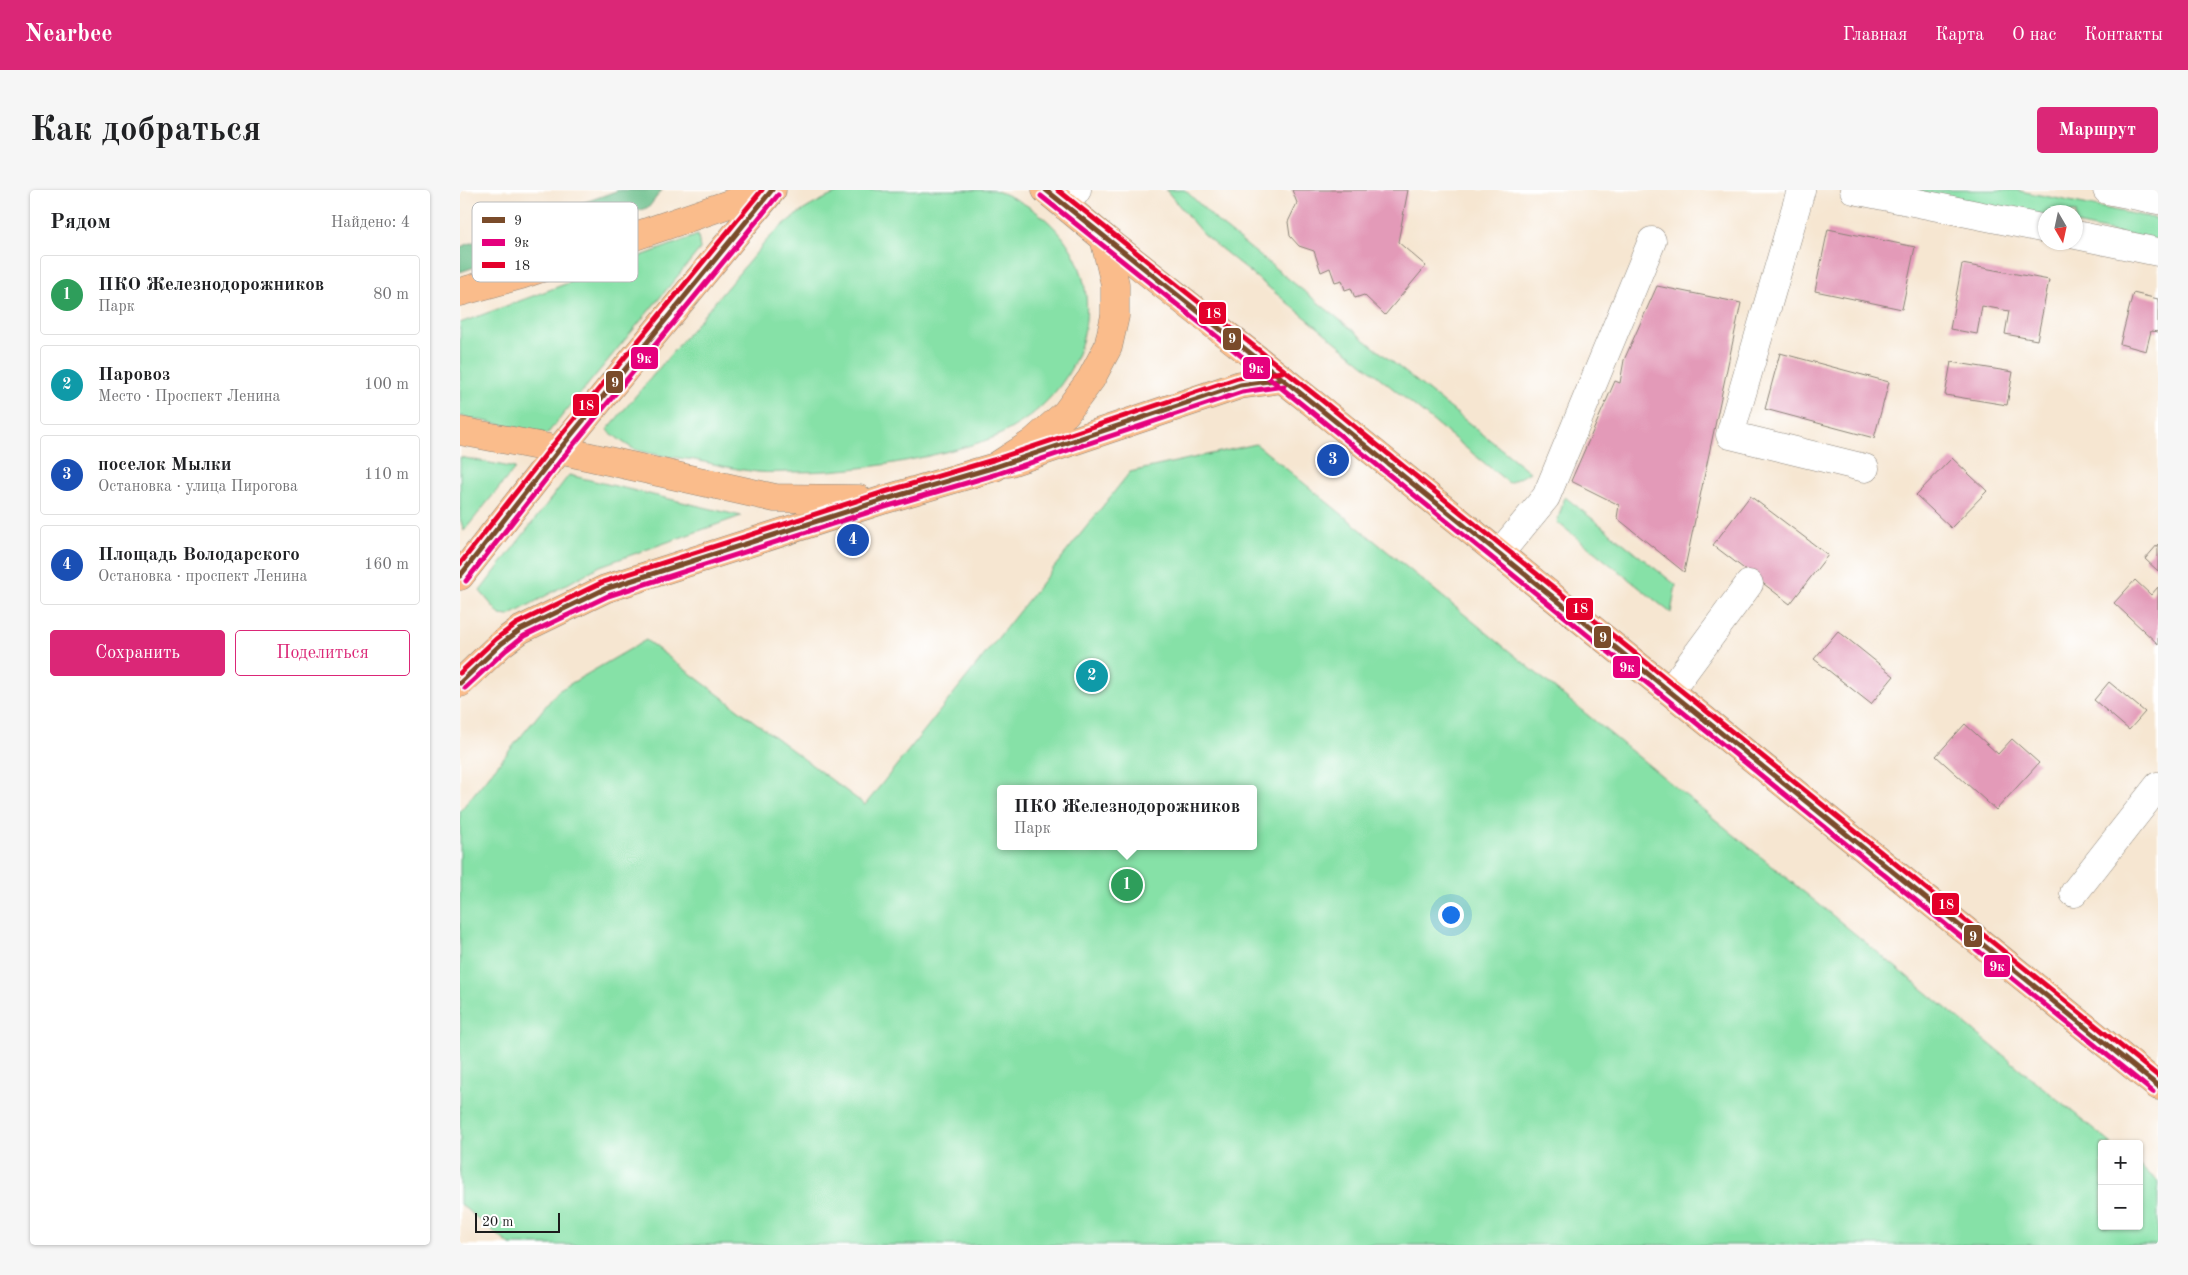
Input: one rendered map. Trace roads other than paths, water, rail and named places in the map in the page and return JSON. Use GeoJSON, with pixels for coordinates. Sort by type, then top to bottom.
{"type":"FeatureCollection","features":[{"type":"Feature","properties":{"kind":"main road"},"geometry":{"type":"LineString","coordinates":[[638,235],[771,190]]}},
{"type":"Feature","properties":{"kind":"main road"},"geometry":{"type":"LineString","coordinates":[[460,576],[559,450],[771,190]]}},
{"type":"Feature","properties":{"kind":"main road"},"geometry":{"type":"LineString","coordinates":[[1063,195],[1104,238],[1283,379],[2158,1086]]}},
{"type":"Feature","properties":{"kind":"main road"},"geometry":{"type":"LineString","coordinates":[[995,467],[1032,443],[1066,414],[1091,379],[1108,347],[1115,316],[1116,284],[1104,238]]}},
{"type":"Feature","properties":{"kind":"main road"},"geometry":{"type":"LineString","coordinates":[[460,292],[496,282]]}},
{"type":"Feature","properties":{"kind":"main road"},"geometry":{"type":"LineString","coordinates":[[460,683],[501,644],[520,630],[606,589],[883,500],[995,467],[1240,385],[1283,379]]}},
{"type":"Feature","properties":{"kind":"main road"},"geometry":{"type":"LineString","coordinates":[[460,431],[559,450],[774,498],[883,500]]}},
{"type":"Feature","properties":{"kind":"street"},"geometry":{"type":"LineString","coordinates":[[1801,190],[1730,435],[1865,468]]}},
{"type":"Feature","properties":{"kind":"street"},"geometry":{"type":"LineString","coordinates":[[1854,190],[2038,227]]}},
{"type":"Feature","properties":{"kind":"street"},"geometry":{"type":"LineString","coordinates":[[2107,190],[2158,200]]}},
{"type":"Feature","properties":{"kind":"street"},"geometry":{"type":"LineString","coordinates":[[2083,236],[2158,252]]}},
{"type":"Feature","properties":{"kind":"street"},"geometry":{"type":"LineString","coordinates":[[1499,554],[1546,497],[1652,241]]}},
{"type":"Feature","properties":{"kind":"street"},"geometry":{"type":"LineString","coordinates":[[1670,692],[1749,584]]}},
{"type":"Feature","properties":{"kind":"street"},"geometry":{"type":"LineString","coordinates":[[2074,892],[2158,786]]}},
{"type":"Feature","properties":{"kind":"place","name":"поселок Мылки"},"geometry":{"type":"Point","coordinates":[1333,460]}},
{"type":"Feature","properties":{"kind":"place","name":"Площадь Володарского"},"geometry":{"type":"Point","coordinates":[853,540]}},
{"type":"Feature","properties":{"kind":"place","name":"Паровоз"},"geometry":{"type":"Point","coordinates":[1092,676]}},
{"type":"Feature","properties":{"kind":"place","name":"ПКО Железнодорожников"},"geometry":{"type":"Point","coordinates":[1127,885]}}]}
